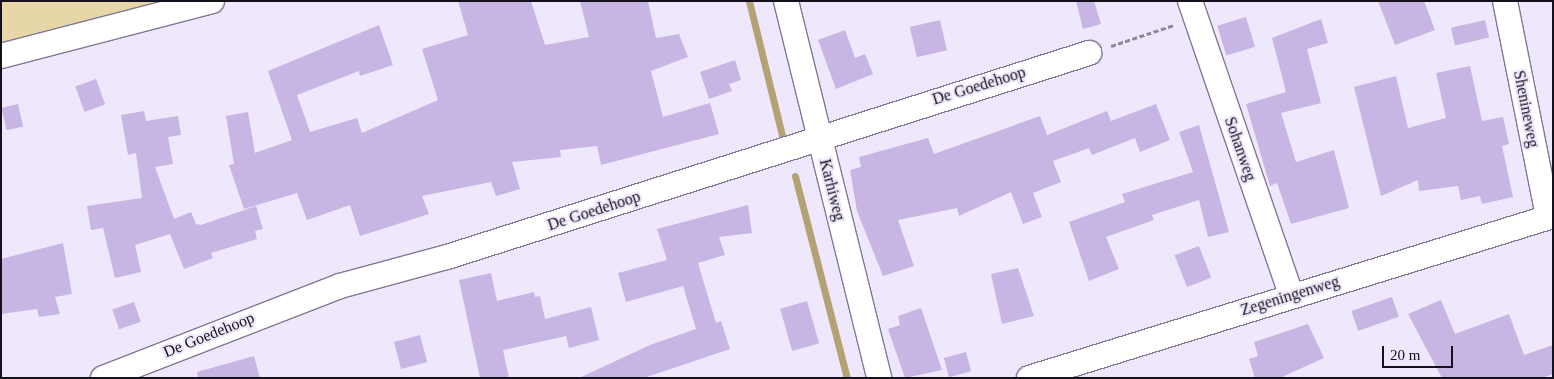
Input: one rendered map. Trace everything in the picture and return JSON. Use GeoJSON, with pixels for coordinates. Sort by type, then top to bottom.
{"type":"FeatureCollection","features":[{"type":"Feature","properties":{"kind":"street"},"geometry":{"type":"LineString","coordinates":[[1,56],[212,1]]}},
{"type":"Feature","properties":{"kind":"street","name":"Karhiweg"},"geometry":{"type":"LineString","coordinates":[[786,1],[879,378]]}},
{"type":"Feature","properties":{"kind":"street","name":"Shenineweg"},"geometry":{"type":"LineString","coordinates":[[1505,1],[1550,217]]}},
{"type":"Feature","properties":{"kind":"street","name":"Sohanweg"},"geometry":{"type":"LineString","coordinates":[[1192,10],[1291,295]]}},
{"type":"Feature","properties":{"kind":"street","name":"De Goedehoop"},"geometry":{"type":"LineString","coordinates":[[103,378],[340,286],[448,257],[1089,53]]}},
{"type":"Feature","properties":{"kind":"street","name":"Zegeningenweg"},"geometry":{"type":"LineString","coordinates":[[1029,378],[1291,295],[1550,217]]}},
{"type":"Feature","properties":{"kind":"path"},"geometry":{"type":"LineString","coordinates":[[1089,53],[1192,10]]}},
{"type":"Feature","properties":{"kind":"shaded area"},"geometry":{"type":"Polygon","coordinates":[[[1,1],[181,1],[1,48],[1,1]]]}},
{"type":"Feature","properties":{"kind":"building"},"geometry":{"type":"Polygon","coordinates":[[[458,1],[531,1],[545,45],[589,37],[580,1],[648,1],[656,38],[679,34],[688,57],[651,71],[663,117],[710,103],[719,134],[601,165],[597,146],[560,150],[561,157],[512,162],[520,189],[496,196],[491,182],[422,196],[429,214],[360,236],[350,205],[307,220],[297,193],[244,209],[229,165],[234,164],[226,116],[248,112],[255,153],[292,140],[268,71],[379,25],[393,65],[360,76],[359,71],[297,95],[310,132],[357,118],[362,133],[438,100],[422,49],[468,35],[458,1]]]}},
{"type":"Feature","properties":{"kind":"building"},"geometry":{"type":"Polygon","coordinates":[[[1076,1],[1094,1],[1101,24],[1083,29],[1076,1]]]}},
{"type":"Feature","properties":{"kind":"building"},"geometry":{"type":"Polygon","coordinates":[[[1378,1],[1424,1],[1435,30],[1395,45],[1378,1]]]}},
{"type":"Feature","properties":{"kind":"building"},"geometry":{"type":"Polygon","coordinates":[[[1246,17],[1255,47],[1226,55],[1217,26],[1246,17]]]}},
{"type":"Feature","properties":{"kind":"building"},"geometry":{"type":"Polygon","coordinates":[[[1321,19],[1328,43],[1307,49],[1321,103],[1281,113],[1296,162],[1334,150],[1349,208],[1291,224],[1277,183],[1270,186],[1246,104],[1286,92],[1272,38],[1321,19]]]}},
{"type":"Feature","properties":{"kind":"building"},"geometry":{"type":"Polygon","coordinates":[[[940,20],[947,50],[917,57],[910,27],[940,20]]]}},
{"type":"Feature","properties":{"kind":"building"},"geometry":{"type":"Polygon","coordinates":[[[1485,20],[1489,38],[1455,45],[1451,28],[1485,20]]]}},
{"type":"Feature","properties":{"kind":"building"},"geometry":{"type":"Polygon","coordinates":[[[845,30],[855,58],[865,54],[873,74],[836,89],[818,40],[845,30]]]}},
{"type":"Feature","properties":{"kind":"building"},"geometry":{"type":"Polygon","coordinates":[[[735,60],[741,80],[729,84],[732,91],[709,99],[700,72],[735,60]]]}},
{"type":"Feature","properties":{"kind":"building"},"geometry":{"type":"Polygon","coordinates":[[[1470,66],[1482,121],[1503,117],[1509,144],[1502,146],[1513,197],[1482,204],[1480,196],[1461,200],[1458,186],[1419,191],[1418,180],[1381,196],[1354,87],[1396,76],[1408,128],[1446,118],[1436,73],[1470,66]]]}},
{"type":"Feature","properties":{"kind":"building"},"geometry":{"type":"Polygon","coordinates":[[[96,79],[105,104],[85,112],[75,87],[96,79]]]}},
{"type":"Feature","properties":{"kind":"building"},"geometry":{"type":"Polygon","coordinates":[[[18,104],[23,126],[7,130],[1,108],[18,104]]]}},
{"type":"Feature","properties":{"kind":"building"},"geometry":{"type":"Polygon","coordinates":[[[1156,104],[1170,140],[1140,152],[1135,138],[1092,155],[1089,148],[1053,161],[1061,182],[1033,193],[1042,217],[1023,224],[1011,192],[959,216],[957,208],[898,220],[914,266],[883,276],[857,211],[850,170],[861,167],[859,157],[928,138],[934,154],[1040,116],[1047,135],[1107,111],[1111,121],[1156,104]]]}},
{"type":"Feature","properties":{"kind":"building"},"geometry":{"type":"Polygon","coordinates":[[[144,111],[146,121],[178,116],[181,135],[168,137],[173,164],[155,167],[174,219],[191,212],[196,224],[201,225],[256,206],[263,229],[255,231],[257,239],[211,253],[213,258],[184,269],[170,234],[135,245],[141,272],[115,278],[103,228],[91,230],[87,206],[142,198],[136,153],[128,155],[121,115],[144,111]]]}},
{"type":"Feature","properties":{"kind":"building"},"geometry":{"type":"Polygon","coordinates":[[[1199,125],[1229,232],[1208,237],[1199,200],[1152,215],[1154,220],[1106,237],[1119,269],[1089,281],[1069,222],[1125,202],[1122,194],[1193,172],[1179,132],[1199,125]]]}},
{"type":"Feature","properties":{"kind":"building"},"geometry":{"type":"Polygon","coordinates":[[[748,205],[752,233],[719,237],[725,255],[698,263],[716,323],[721,321],[730,349],[644,378],[579,378],[650,345],[696,329],[683,286],[626,302],[618,273],[667,260],[657,229],[748,205]]]}},
{"type":"Feature","properties":{"kind":"building"},"geometry":{"type":"Polygon","coordinates":[[[63,243],[72,294],[55,297],[60,314],[39,317],[37,309],[1,314],[1,259],[63,243]]]}},
{"type":"Feature","properties":{"kind":"building"},"geometry":{"type":"Polygon","coordinates":[[[1199,246],[1211,278],[1187,287],[1175,255],[1199,246]]]}},
{"type":"Feature","properties":{"kind":"building"},"geometry":{"type":"Polygon","coordinates":[[[1018,268],[1034,316],[1002,324],[991,274],[1018,268]]]}},
{"type":"Feature","properties":{"kind":"building"},"geometry":{"type":"Polygon","coordinates":[[[491,273],[497,301],[534,292],[535,297],[540,296],[545,319],[591,307],[599,340],[569,348],[566,336],[503,350],[509,378],[480,378],[459,280],[491,273]]]}},
{"type":"Feature","properties":{"kind":"building"},"geometry":{"type":"Polygon","coordinates":[[[1392,297],[1399,317],[1358,331],[1351,311],[1392,297]]]}},
{"type":"Feature","properties":{"kind":"building"},"geometry":{"type":"Polygon","coordinates":[[[1441,300],[1455,334],[1509,314],[1524,355],[1553,345],[1553,374],[1542,378],[1442,378],[1408,314],[1441,300]]]}},
{"type":"Feature","properties":{"kind":"building"},"geometry":{"type":"Polygon","coordinates":[[[807,301],[819,343],[792,351],[780,309],[807,301]]]}},
{"type":"Feature","properties":{"kind":"building"},"geometry":{"type":"Polygon","coordinates":[[[134,302],[141,322],[119,329],[112,309],[134,302]]]}},
{"type":"Feature","properties":{"kind":"building"},"geometry":{"type":"Polygon","coordinates":[[[921,308],[942,370],[905,378],[888,329],[900,325],[898,316],[921,308]]]}},
{"type":"Feature","properties":{"kind":"building"},"geometry":{"type":"Polygon","coordinates":[[[1308,324],[1324,358],[1280,378],[1255,378],[1249,359],[1258,356],[1254,342],[1308,324]]]}},
{"type":"Feature","properties":{"kind":"building"},"geometry":{"type":"Polygon","coordinates":[[[420,335],[427,362],[401,369],[394,342],[420,335]]]}},
{"type":"Feature","properties":{"kind":"building"},"geometry":{"type":"Polygon","coordinates":[[[966,352],[971,371],[949,377],[944,358],[966,352]]]}},
{"type":"Feature","properties":{"kind":"building"},"geometry":{"type":"Polygon","coordinates":[[[254,356],[260,378],[198,378],[197,372],[254,356]]]}},
{"type":"Feature","properties":{"kind":"waterway"},"geometry":{"type":"LineString","coordinates":[[749,1],[782,135]]}},
{"type":"Feature","properties":{"kind":"waterway"},"geometry":{"type":"LineString","coordinates":[[795,176],[847,378]]}}]}
